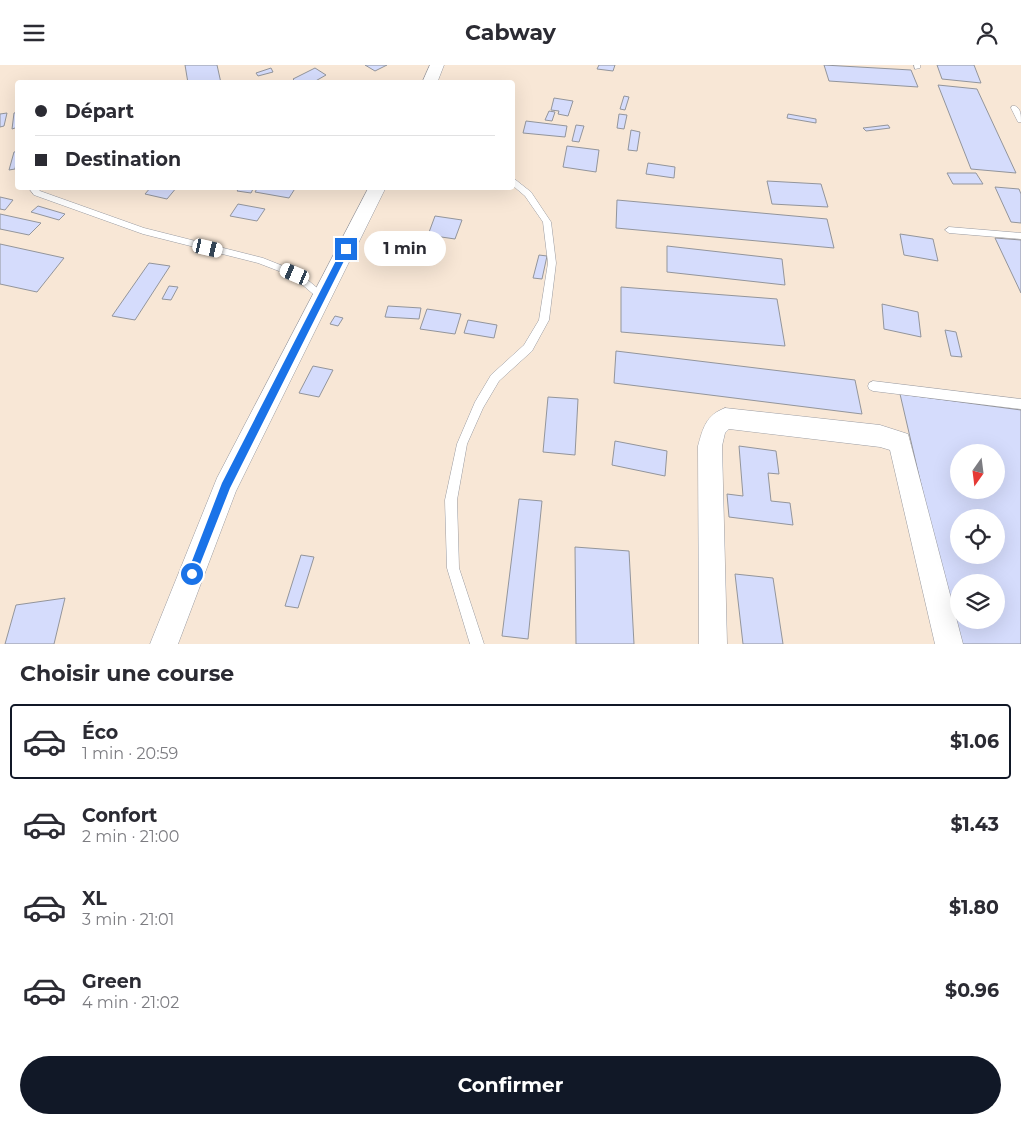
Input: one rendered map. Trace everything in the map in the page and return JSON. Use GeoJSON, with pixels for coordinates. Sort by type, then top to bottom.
{"type":"FeatureCollection","features":[{"type":"Feature","properties":{"kind":"street"},"geometry":{"type":"LineString","coordinates":[[430,80],[437,65]]}},
{"type":"Feature","properties":{"kind":"street"},"geometry":{"type":"LineString","coordinates":[[164,644],[226,486],[376,190]]}},
{"type":"Feature","properties":{"kind":"street"},"geometry":{"type":"LineString","coordinates":[[713,644],[710,446],[715,427],[725,418],[880,436],[900,442],[949,644]]}},
{"type":"Feature","properties":{"kind":"lane"},"geometry":{"type":"LineString","coordinates":[[1015,108],[1021,120]]}},
{"type":"Feature","properties":{"kind":"lane"},"geometry":{"type":"LineString","coordinates":[[478,644],[453,568],[451,500],[462,444],[479,405],[495,378],[528,349],[544,320],[552,263],[547,222],[528,194],[515,183]]}},
{"type":"Feature","properties":{"kind":"lane"},"geometry":{"type":"LineString","coordinates":[[34,190],[37,193],[143,231],[260,260],[295,274],[322,296]]}},
{"type":"Feature","properties":{"kind":"lane"},"geometry":{"type":"LineString","coordinates":[[949,230],[1021,236]]}},
{"type":"Feature","properties":{"kind":"lane"},"geometry":{"type":"LineString","coordinates":[[873,386],[1021,404]]}},
{"type":"Feature","properties":{"kind":"shaded area"},"geometry":{"type":"Polygon","coordinates":[[[0,65],[1021,65],[1021,644],[0,644],[0,65]]]}},
{"type":"Feature","properties":{"kind":"building"},"geometry":{"type":"Polygon","coordinates":[[[185,65],[217,65],[220,80],[188,80],[185,65]]]}},
{"type":"Feature","properties":{"kind":"building"},"geometry":{"type":"Polygon","coordinates":[[[365,65],[387,65],[375,71],[365,65]]]}},
{"type":"Feature","properties":{"kind":"building"},"geometry":{"type":"Polygon","coordinates":[[[599,65],[615,65],[613,71],[597,69],[599,65]]]}},
{"type":"Feature","properties":{"kind":"building"},"geometry":{"type":"Polygon","coordinates":[[[824,65],[911,70],[918,87],[829,81],[824,65]]]}},
{"type":"Feature","properties":{"kind":"building"},"geometry":{"type":"Polygon","coordinates":[[[937,65],[974,65],[981,83],[942,79],[937,65]]]}},
{"type":"Feature","properties":{"kind":"building"},"geometry":{"type":"Polygon","coordinates":[[[271,68],[273,72],[258,76],[256,73],[271,68]]]}},
{"type":"Feature","properties":{"kind":"building"},"geometry":{"type":"Polygon","coordinates":[[[315,68],[326,75],[317,80],[293,79],[315,68]]]}},
{"type":"Feature","properties":{"kind":"building"},"geometry":{"type":"Polygon","coordinates":[[[938,85],[977,89],[1016,173],[971,169],[938,85]]]}},
{"type":"Feature","properties":{"kind":"building"},"geometry":{"type":"Polygon","coordinates":[[[624,96],[629,97],[625,110],[620,109],[624,96]]]}},
{"type":"Feature","properties":{"kind":"building"},"geometry":{"type":"Polygon","coordinates":[[[554,98],[573,101],[568,116],[558,114],[559,111],[551,110],[554,98]]]}},
{"type":"Feature","properties":{"kind":"building"},"geometry":{"type":"Polygon","coordinates":[[[549,111],[555,112],[552,121],[545,120],[549,111]]]}},
{"type":"Feature","properties":{"kind":"building"},"geometry":{"type":"Polygon","coordinates":[[[7,113],[4,126],[0,127],[0,114],[7,113]]]}},
{"type":"Feature","properties":{"kind":"building"},"geometry":{"type":"Polygon","coordinates":[[[14,113],[15,128],[12,129],[14,113]]]}},
{"type":"Feature","properties":{"kind":"building"},"geometry":{"type":"Polygon","coordinates":[[[619,114],[627,115],[624,129],[617,128],[619,114]]]}},
{"type":"Feature","properties":{"kind":"building"},"geometry":{"type":"Polygon","coordinates":[[[788,114],[816,119],[816,123],[787,118],[788,114]]]}},
{"type":"Feature","properties":{"kind":"building"},"geometry":{"type":"Polygon","coordinates":[[[526,121],[567,126],[565,137],[523,133],[526,121]]]}},
{"type":"Feature","properties":{"kind":"building"},"geometry":{"type":"Polygon","coordinates":[[[576,125],[584,126],[579,142],[572,141],[576,125]]]}},
{"type":"Feature","properties":{"kind":"building"},"geometry":{"type":"Polygon","coordinates":[[[888,125],[890,128],[866,131],[863,128],[888,125]]]}},
{"type":"Feature","properties":{"kind":"building"},"geometry":{"type":"Polygon","coordinates":[[[631,130],[640,132],[637,151],[628,150],[631,130]]]}},
{"type":"Feature","properties":{"kind":"building"},"geometry":{"type":"Polygon","coordinates":[[[567,146],[599,150],[596,172],[563,167],[567,146]]]}},
{"type":"Feature","properties":{"kind":"building"},"geometry":{"type":"Polygon","coordinates":[[[14,152],[15,169],[9,170],[14,152]]]}},
{"type":"Feature","properties":{"kind":"building"},"geometry":{"type":"Polygon","coordinates":[[[648,163],[675,167],[674,178],[646,174],[648,163]]]}},
{"type":"Feature","properties":{"kind":"building"},"geometry":{"type":"Polygon","coordinates":[[[947,173],[976,173],[983,184],[953,184],[947,173]]]}},
{"type":"Feature","properties":{"kind":"building"},"geometry":{"type":"Polygon","coordinates":[[[767,181],[821,184],[828,207],[772,204],[767,181]]]}},
{"type":"Feature","properties":{"kind":"building"},"geometry":{"type":"Polygon","coordinates":[[[995,187],[1019,189],[1021,194],[1021,223],[1011,222],[995,187]]]}},
{"type":"Feature","properties":{"kind":"building"},"geometry":{"type":"Polygon","coordinates":[[[148,190],[174,190],[167,199],[145,194],[148,190]]]}},
{"type":"Feature","properties":{"kind":"building"},"geometry":{"type":"Polygon","coordinates":[[[238,190],[252,190],[251,193],[238,190]]]}},
{"type":"Feature","properties":{"kind":"building"},"geometry":{"type":"Polygon","coordinates":[[[256,190],[294,190],[289,198],[255,192],[256,190]]]}},
{"type":"Feature","properties":{"kind":"building"},"geometry":{"type":"Polygon","coordinates":[[[0,197],[13,200],[5,210],[0,209],[0,197]]]}},
{"type":"Feature","properties":{"kind":"building"},"geometry":{"type":"Polygon","coordinates":[[[617,200],[827,219],[834,248],[616,228],[617,200]]]}},
{"type":"Feature","properties":{"kind":"building"},"geometry":{"type":"Polygon","coordinates":[[[238,204],[265,209],[257,221],[230,216],[238,204]]]}},
{"type":"Feature","properties":{"kind":"building"},"geometry":{"type":"Polygon","coordinates":[[[38,206],[65,214],[59,220],[31,212],[38,206]]]}},
{"type":"Feature","properties":{"kind":"building"},"geometry":{"type":"Polygon","coordinates":[[[0,214],[41,223],[29,235],[0,229],[0,214]]]}},
{"type":"Feature","properties":{"kind":"building"},"geometry":{"type":"Polygon","coordinates":[[[435,216],[462,220],[455,239],[428,235],[435,216]]]}},
{"type":"Feature","properties":{"kind":"building"},"geometry":{"type":"Polygon","coordinates":[[[900,234],[933,239],[938,261],[904,255],[900,234]]]}},
{"type":"Feature","properties":{"kind":"building"},"geometry":{"type":"Polygon","coordinates":[[[995,238],[1021,240],[1021,293],[995,238]]]}},
{"type":"Feature","properties":{"kind":"building"},"geometry":{"type":"Polygon","coordinates":[[[0,244],[64,258],[37,292],[0,284],[0,244]]]}},
{"type":"Feature","properties":{"kind":"building"},"geometry":{"type":"Polygon","coordinates":[[[667,246],[782,259],[785,285],[667,272],[667,246]]]}},
{"type":"Feature","properties":{"kind":"building"},"geometry":{"type":"Polygon","coordinates":[[[539,255],[547,256],[542,279],[533,278],[539,255]]]}},
{"type":"Feature","properties":{"kind":"building"},"geometry":{"type":"Polygon","coordinates":[[[149,263],[170,266],[135,320],[112,316],[149,263]]]}},
{"type":"Feature","properties":{"kind":"building"},"geometry":{"type":"Polygon","coordinates":[[[169,286],[178,287],[171,300],[162,299],[169,286]]]}},
{"type":"Feature","properties":{"kind":"building"},"geometry":{"type":"Polygon","coordinates":[[[621,287],[777,299],[785,346],[621,332],[621,287]]]}},
{"type":"Feature","properties":{"kind":"building"},"geometry":{"type":"Polygon","coordinates":[[[882,304],[918,312],[921,337],[884,329],[882,304]]]}},
{"type":"Feature","properties":{"kind":"building"},"geometry":{"type":"Polygon","coordinates":[[[388,306],[421,308],[419,319],[385,317],[388,306]]]}},
{"type":"Feature","properties":{"kind":"building"},"geometry":{"type":"Polygon","coordinates":[[[427,309],[461,314],[455,334],[420,329],[427,309]]]}},
{"type":"Feature","properties":{"kind":"building"},"geometry":{"type":"Polygon","coordinates":[[[335,316],[343,318],[338,326],[330,324],[335,316]]]}},
{"type":"Feature","properties":{"kind":"building"},"geometry":{"type":"Polygon","coordinates":[[[468,320],[497,325],[494,338],[464,333],[468,320]]]}},
{"type":"Feature","properties":{"kind":"building"},"geometry":{"type":"Polygon","coordinates":[[[945,330],[956,332],[962,357],[951,356],[945,330]]]}},
{"type":"Feature","properties":{"kind":"building"},"geometry":{"type":"Polygon","coordinates":[[[616,351],[855,380],[862,414],[614,383],[616,351]]]}},
{"type":"Feature","properties":{"kind":"building"},"geometry":{"type":"Polygon","coordinates":[[[313,366],[333,370],[319,397],[299,393],[313,366]]]}},
{"type":"Feature","properties":{"kind":"building"},"geometry":{"type":"Polygon","coordinates":[[[900,394],[1021,410],[1021,644],[958,644],[955,629],[1005,629],[1005,574],[950,574],[950,610],[900,394]]]}},
{"type":"Feature","properties":{"kind":"building"},"geometry":{"type":"Polygon","coordinates":[[[548,397],[578,399],[575,455],[543,452],[548,397]]]}},
{"type":"Feature","properties":{"kind":"building"},"geometry":{"type":"Polygon","coordinates":[[[615,441],[667,451],[665,476],[612,465],[615,441]]]}},
{"type":"Feature","properties":{"kind":"building"},"geometry":{"type":"Polygon","coordinates":[[[739,446],[776,451],[779,474],[768,473],[771,501],[790,503],[793,525],[729,517],[727,494],[743,496],[739,446]]]}},
{"type":"Feature","properties":{"kind":"building"},"geometry":{"type":"Polygon","coordinates":[[[519,499],[542,501],[528,639],[502,636],[519,499]]]}},
{"type":"Feature","properties":{"kind":"building"},"geometry":{"type":"Polygon","coordinates":[[[575,547],[629,551],[634,644],[576,644],[575,547]]]}},
{"type":"Feature","properties":{"kind":"building"},"geometry":{"type":"Polygon","coordinates":[[[301,555],[314,557],[298,608],[285,606],[301,555]]]}},
{"type":"Feature","properties":{"kind":"building"},"geometry":{"type":"Polygon","coordinates":[[[735,574],[773,578],[783,644],[743,644],[735,574]]]}},
{"type":"Feature","properties":{"kind":"building"},"geometry":{"type":"Polygon","coordinates":[[[65,598],[54,644],[5,644],[16,605],[65,598]]]}},
{"type":"Feature","properties":{"kind":"route"},"geometry":{"type":"LineString","coordinates":[[192,574],[226,486],[346,249]]}}]}
